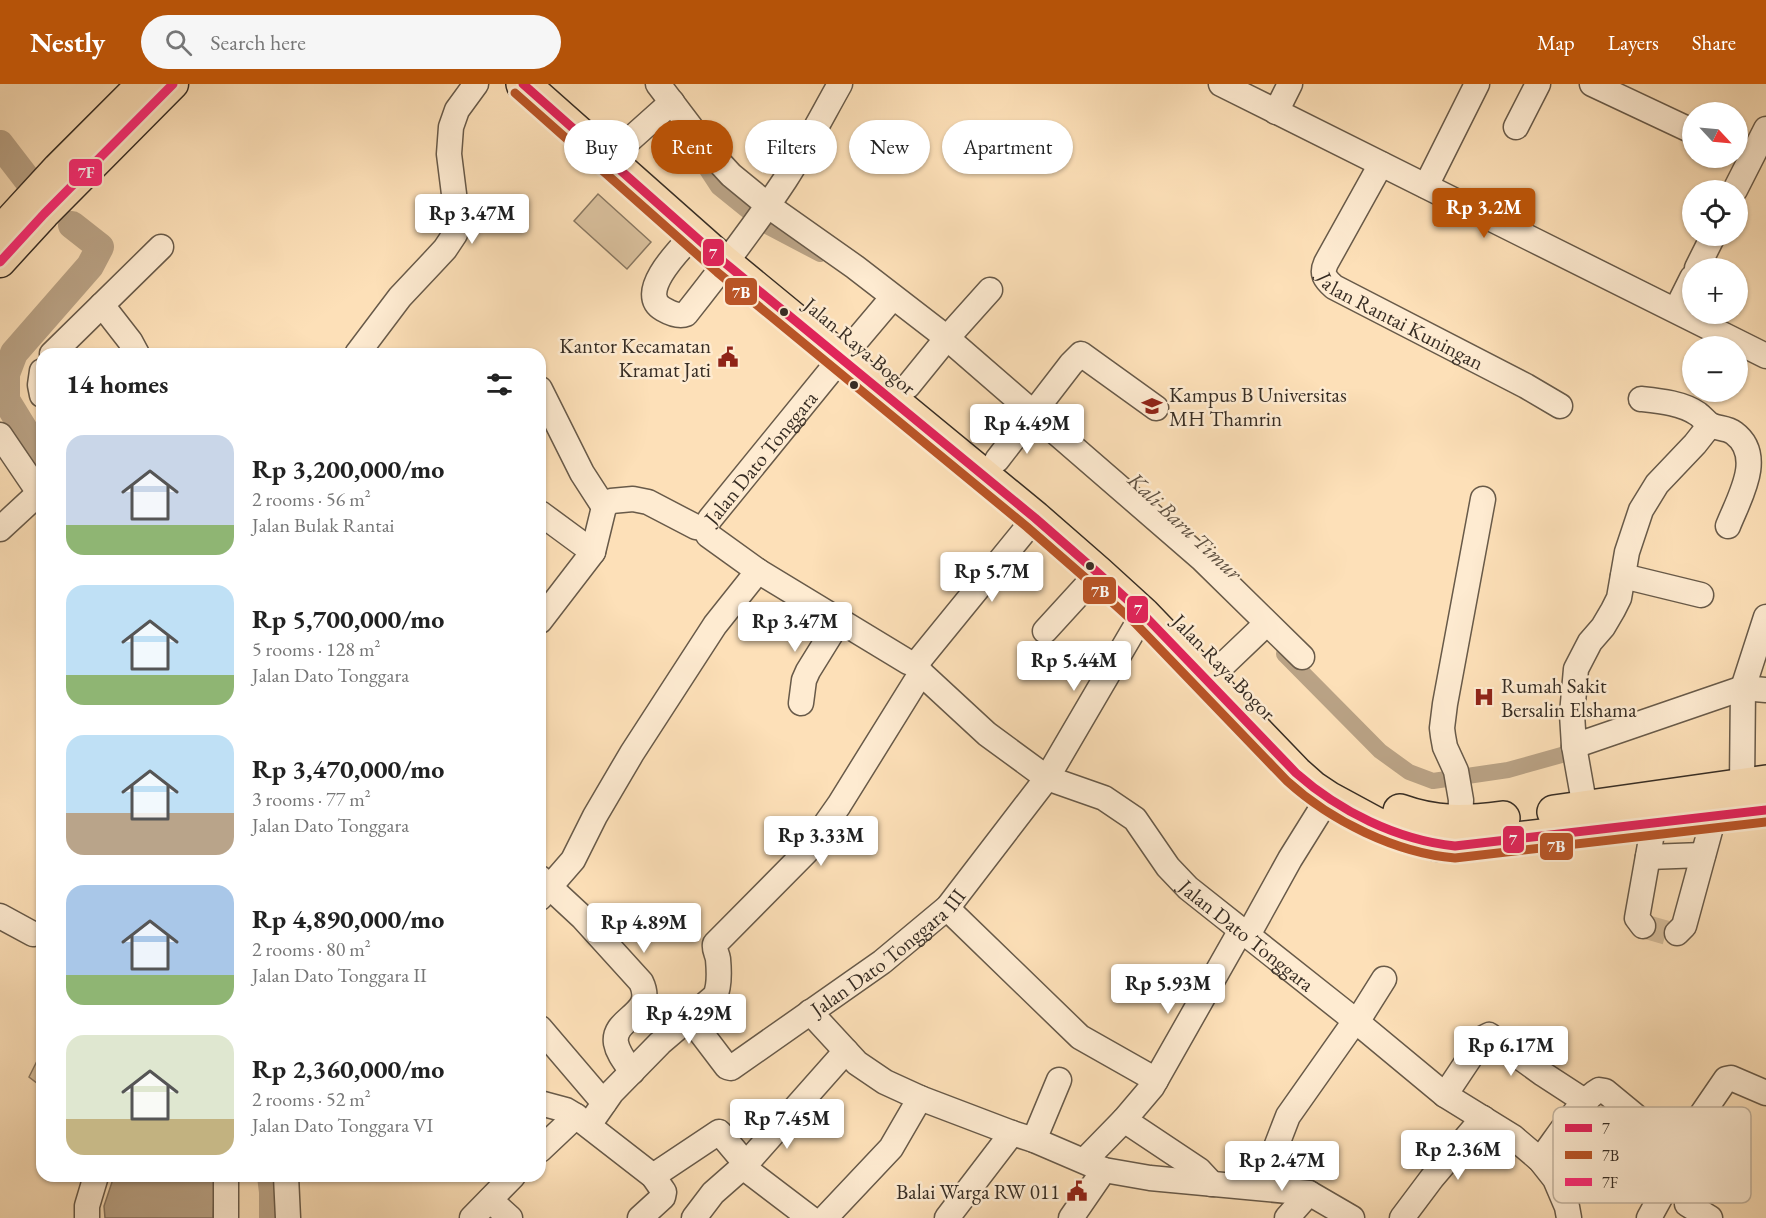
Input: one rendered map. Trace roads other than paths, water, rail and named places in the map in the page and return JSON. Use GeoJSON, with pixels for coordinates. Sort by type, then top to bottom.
{"type":"FeatureCollection","features":[{"type":"Feature","properties":{"kind":"highway","name":"Jalan Raya Bogor"},"geometry":{"type":"LineString","coordinates":[[523,84],[694,234],[749,231]]}},
{"type":"Feature","properties":{"kind":"highway","name":"Jalan Raya Bogor"},"geometry":{"type":"LineString","coordinates":[[555,84],[597,120]]}},
{"type":"Feature","properties":{"kind":"highway","name":"Jalan Raya Bogor"},"geometry":{"type":"LineString","coordinates":[[639,154],[749,231],[848,350],[1156,597],[1327,771],[1368,797],[1408,814],[1432,820],[1461,811],[1585,808],[1754,784]]}},
{"type":"Feature","properties":{"kind":"highway","name":"Jalan Raya Bogor"},"geometry":{"type":"LineString","coordinates":[[848,350],[908,386],[982,456],[1035,518],[1143,614],[1296,773],[1328,798],[1376,824],[1436,844],[1455,846],[1766,810]]}},
{"type":"Feature","properties":{"kind":"main road"},"geometry":{"type":"LineString","coordinates":[[107,135],[141,84]]}},
{"type":"Feature","properties":{"kind":"main road"},"geometry":{"type":"LineString","coordinates":[[0,262],[36,207],[65,177],[107,135],[173,84]]}},
{"type":"Feature","properties":{"kind":"main road"},"geometry":{"type":"LineString","coordinates":[[0,231],[36,207]]}},
{"type":"Feature","properties":{"kind":"street"},"geometry":{"type":"LineString","coordinates":[[362,348],[400,297],[439,256],[454,234],[457,218],[449,154],[450,127],[457,110],[476,84]]}},
{"type":"Feature","properties":{"kind":"street"},"geometry":{"type":"LineString","coordinates":[[694,234],[656,283],[654,290],[655,299],[661,308],[679,316],[686,314],[786,179],[840,84]]}},
{"type":"Feature","properties":{"kind":"street"},"geometry":{"type":"LineString","coordinates":[[1221,84],[1766,356]]}},
{"type":"Feature","properties":{"kind":"street"},"geometry":{"type":"LineString","coordinates":[[1276,112],[1290,84]]}},
{"type":"Feature","properties":{"kind":"street"},"geometry":{"type":"LineString","coordinates":[[1426,186],[1477,84]]}},
{"type":"Feature","properties":{"kind":"street"},"geometry":{"type":"LineString","coordinates":[[1516,127],[1538,84]]}},
{"type":"Feature","properties":{"kind":"street"},"geometry":{"type":"LineString","coordinates":[[1592,84],[1682,126]]}},
{"type":"Feature","properties":{"kind":"street"},"geometry":{"type":"LineString","coordinates":[[639,129],[664,102],[731,175],[749,231],[890,300],[1202,559],[1261,628],[1302,657]]}},
{"type":"Feature","properties":{"kind":"street"},"geometry":{"type":"LineString","coordinates":[[1740,180],[1766,129]]}},
{"type":"Feature","properties":{"kind":"street","name":"Jalan Rantai Kuningan"},"geometry":{"type":"LineString","coordinates":[[1381,164],[1326,263],[1323,272],[1326,279],[1334,287],[1526,386],[1560,406]]}},
{"type":"Feature","properties":{"kind":"street"},"geometry":{"type":"LineString","coordinates":[[58,348],[161,247]]}},
{"type":"Feature","properties":{"kind":"street"},"geometry":{"type":"LineString","coordinates":[[908,386],[990,290]]}},
{"type":"Feature","properties":{"kind":"street"},"geometry":{"type":"LineString","coordinates":[[1676,310],[1682,298]]}},
{"type":"Feature","properties":{"kind":"street","name":"Jalan Dato Tonggara"},"geometry":{"type":"LineString","coordinates":[[890,300],[710,519],[705,528],[708,535],[758,571],[919,669],[987,734],[1047,778],[1104,798],[1135,819],[1168,867],[1188,888],[1356,1021],[1444,1095],[1513,1137],[1540,1160],[1553,1176]]}},
{"type":"Feature","properties":{"kind":"street"},"geometry":{"type":"LineString","coordinates":[[102,305],[134,348]]}},
{"type":"Feature","properties":{"kind":"street"},"geometry":{"type":"LineString","coordinates":[[982,456],[1030,418],[1081,354],[1156,408]]}},
{"type":"Feature","properties":{"kind":"street"},"geometry":{"type":"LineString","coordinates":[[1641,399],[1687,408],[1698,413],[1710,425],[1728,428],[1742,440],[1749,460],[1747,478],[1728,526]]}},
{"type":"Feature","properties":{"kind":"street"},"geometry":{"type":"LineString","coordinates":[[546,401],[582,473],[604,507]]}},
{"type":"Feature","properties":{"kind":"street"},"geometry":{"type":"LineString","coordinates":[[1585,808],[1575,753],[1572,714],[1576,669],[1590,642],[1603,627],[1619,598],[1627,552],[1647,499],[1657,484],[1710,425]]}},
{"type":"Feature","properties":{"kind":"street"},"geometry":{"type":"LineString","coordinates":[[0,435],[36,488]]}},
{"type":"Feature","properties":{"kind":"street"},"geometry":{"type":"LineString","coordinates":[[0,529],[36,499]]}},
{"type":"Feature","properties":{"kind":"street"},"geometry":{"type":"LineString","coordinates":[[546,613],[593,552],[604,507],[611,501],[633,499],[648,502],[696,527],[705,528]]}},
{"type":"Feature","properties":{"kind":"street"},"geometry":{"type":"LineString","coordinates":[[1461,811],[1456,771],[1445,747],[1442,728],[1483,499]]}},
{"type":"Feature","properties":{"kind":"street"},"geometry":{"type":"LineString","coordinates":[[546,517],[593,552]]}},
{"type":"Feature","properties":{"kind":"street"},"geometry":{"type":"LineString","coordinates":[[546,1146],[604,1103],[660,1043],[717,993],[718,959],[715,944],[806,852],[838,805],[919,669],[1035,518]]}},
{"type":"Feature","properties":{"kind":"street"},"geometry":{"type":"LineString","coordinates":[[546,885],[573,860],[595,816],[632,753],[715,625],[758,571]]}},
{"type":"Feature","properties":{"kind":"street"},"geometry":{"type":"LineString","coordinates":[[1045,631],[1098,573]]}},
{"type":"Feature","properties":{"kind":"street"},"geometry":{"type":"LineString","coordinates":[[1623,576],[1701,595]]}},
{"type":"Feature","properties":{"kind":"street","name":"Jalan Dato Tonggara III"},"geometry":{"type":"LineString","coordinates":[[1143,614],[1047,778],[948,907],[882,962],[810,1012],[857,1063],[885,1082],[920,1098],[1095,1165],[1150,1178],[1309,1193]]}},
{"type":"Feature","properties":{"kind":"street"},"geometry":{"type":"LineString","coordinates":[[1754,784],[1748,696],[1766,617]]}},
{"type":"Feature","properties":{"kind":"street"},"geometry":{"type":"LineString","coordinates":[[801,703],[804,680],[808,671],[840,621]]}},
{"type":"Feature","properties":{"kind":"street"},"geometry":{"type":"LineString","coordinates":[[1223,665],[1261,628]]}},
{"type":"Feature","properties":{"kind":"street"},"geometry":{"type":"LineString","coordinates":[[1575,753],[1748,696]]}},
{"type":"Feature","properties":{"kind":"street"},"geometry":{"type":"LineString","coordinates":[[1071,1218],[1095,1165],[1124,1120],[1152,1087],[1328,798]]}},
{"type":"Feature","properties":{"kind":"street"},"geometry":{"type":"LineString","coordinates":[[1677,933],[1683,926],[1714,816]]}},
{"type":"Feature","properties":{"kind":"street"},"geometry":{"type":"LineString","coordinates":[[1643,926],[1637,918],[1654,822]]}},
{"type":"Feature","properties":{"kind":"street"},"geometry":{"type":"LineString","coordinates":[[1648,857],[1703,855]]}},
{"type":"Feature","properties":{"kind":"street"},"geometry":{"type":"LineString","coordinates":[[546,891],[607,944],[641,982],[645,1000],[616,1034],[618,1051],[632,1072]]}},
{"type":"Feature","properties":{"kind":"street"},"geometry":{"type":"LineString","coordinates":[[948,907],[1080,1037],[1156,1080]]}},
{"type":"Feature","properties":{"kind":"street"},"geometry":{"type":"LineString","coordinates":[[0,916],[33,934]]}},
{"type":"Feature","properties":{"kind":"street"},"geometry":{"type":"LineString","coordinates":[[1274,1189],[1275,1147],[1288,1116],[1384,978]]}},
{"type":"Feature","properties":{"kind":"street"},"geometry":{"type":"LineString","coordinates":[[689,1017],[729,1068],[810,1012]]}},
{"type":"Feature","properties":{"kind":"street"},"geometry":{"type":"LineString","coordinates":[[546,1035],[604,1103]]}},
{"type":"Feature","properties":{"kind":"street"},"geometry":{"type":"LineString","coordinates":[[1444,1095],[1483,1038],[1489,1035],[1586,1102]]}},
{"type":"Feature","properties":{"kind":"street"},"geometry":{"type":"LineString","coordinates":[[694,1218],[713,1194],[745,1166],[846,1052]]}},
{"type":"Feature","properties":{"kind":"street"},"geometry":{"type":"LineString","coordinates":[[1707,1107],[1726,1079],[1731,1078],[1766,1093]]}},
{"type":"Feature","properties":{"kind":"street"},"geometry":{"type":"LineString","coordinates":[[947,1218],[1023,1137],[1059,1080]]}},
{"type":"Feature","properties":{"kind":"street"},"geometry":{"type":"LineString","coordinates":[[1582,1107],[1597,1091],[1605,1091],[1624,1107]]}},
{"type":"Feature","properties":{"kind":"street"},"geometry":{"type":"LineString","coordinates":[[825,1218],[891,1148],[920,1098]]}},
{"type":"Feature","properties":{"kind":"street"},"geometry":{"type":"LineString","coordinates":[[546,1105],[566,1110],[653,1176],[664,1194],[640,1218]]}},
{"type":"Feature","properties":{"kind":"street"},"geometry":{"type":"LineString","coordinates":[[1402,1218],[1432,1178],[1483,1118]]}},
{"type":"Feature","properties":{"kind":"street"},"geometry":{"type":"LineString","coordinates":[[1124,1120],[1199,1170],[1212,1184]]}},
{"type":"Feature","properties":{"kind":"street"},"geometry":{"type":"LineString","coordinates":[[653,1176],[719,1132],[745,1166],[810,1218]]}},
{"type":"Feature","properties":{"kind":"street"},"geometry":{"type":"LineString","coordinates":[[1540,1160],[1553,1144]]}},
{"type":"Feature","properties":{"kind":"street"},"geometry":{"type":"LineString","coordinates":[[87,1218],[87,1206],[94,1182]]}},
{"type":"Feature","properties":{"kind":"street"},"geometry":{"type":"LineString","coordinates":[[226,1182],[226,1218]]}},
{"type":"Feature","properties":{"kind":"street"},"geometry":{"type":"LineString","coordinates":[[288,1182],[288,1218]]}},
{"type":"Feature","properties":{"kind":"street"},"geometry":{"type":"LineString","coordinates":[[472,1218],[507,1182]]}},
{"type":"Feature","properties":{"kind":"street"},"geometry":{"type":"LineString","coordinates":[[1287,1218],[1309,1193],[1344,1216]]}},
{"type":"Feature","properties":{"kind":"street"},"geometry":{"type":"LineString","coordinates":[[490,1200],[510,1218]]}},
{"type":"Feature","properties":{"kind":"street","name":"Jalan Dato Tonggara"},"geometry":{"type":"LineString","coordinates":[[1566,1203],[1569,1218]]}},
{"type":"Feature","properties":{"kind":"street"},"geometry":{"type":"LineString","coordinates":[[1649,1218],[1657,1203]]}},
{"type":"Feature","properties":{"kind":"street"},"geometry":{"type":"LineString","coordinates":[[1687,1203],[1710,1218]]}},
{"type":"Feature","properties":{"kind":"waterway"},"geometry":{"type":"LineString","coordinates":[[0,144],[30,183]]}},
{"type":"Feature","properties":{"kind":"waterway","name":"Kali Baru Timur"},"geometry":{"type":"LineString","coordinates":[[710,174],[718,187],[765,225],[820,254]]}},
{"type":"Feature","properties":{"kind":"waterway"},"geometry":{"type":"LineString","coordinates":[[36,445],[6,400],[6,374],[14,353],[90,266],[100,247],[72,225]]}},
{"type":"Feature","properties":{"kind":"waterway","name":"Kali Baru Timur"},"geometry":{"type":"LineString","coordinates":[[1284,654],[1380,751],[1409,772],[1433,781],[1508,770],[1583,749]]}},
{"type":"Feature","properties":{"kind":"waterway"},"geometry":{"type":"LineString","coordinates":[[272,1182],[273,1218]]}},
{"type":"Feature","properties":{"kind":"tunnel"},"geometry":{"type":"LineString","coordinates":[[1643,926],[1671,934],[1677,933]]}},
{"type":"Feature","properties":{"kind":"place","name":"Kantor Kecamatan Kramat Jati"},"geometry":{"type":"Point","coordinates":[728,357]}},
{"type":"Feature","properties":{"kind":"place","name":"Kampus B Universitas MH Thamrin"},"geometry":{"type":"Point","coordinates":[1152,406]}},
{"type":"Feature","properties":{"kind":"place","name":"Rumah Sakit Bersalin Elshama"},"geometry":{"type":"Point","coordinates":[1484,697]}},
{"type":"Feature","properties":{"kind":"place","name":"Balai Warga RW 011"},"geometry":{"type":"Point","coordinates":[1077,1191]}}]}
